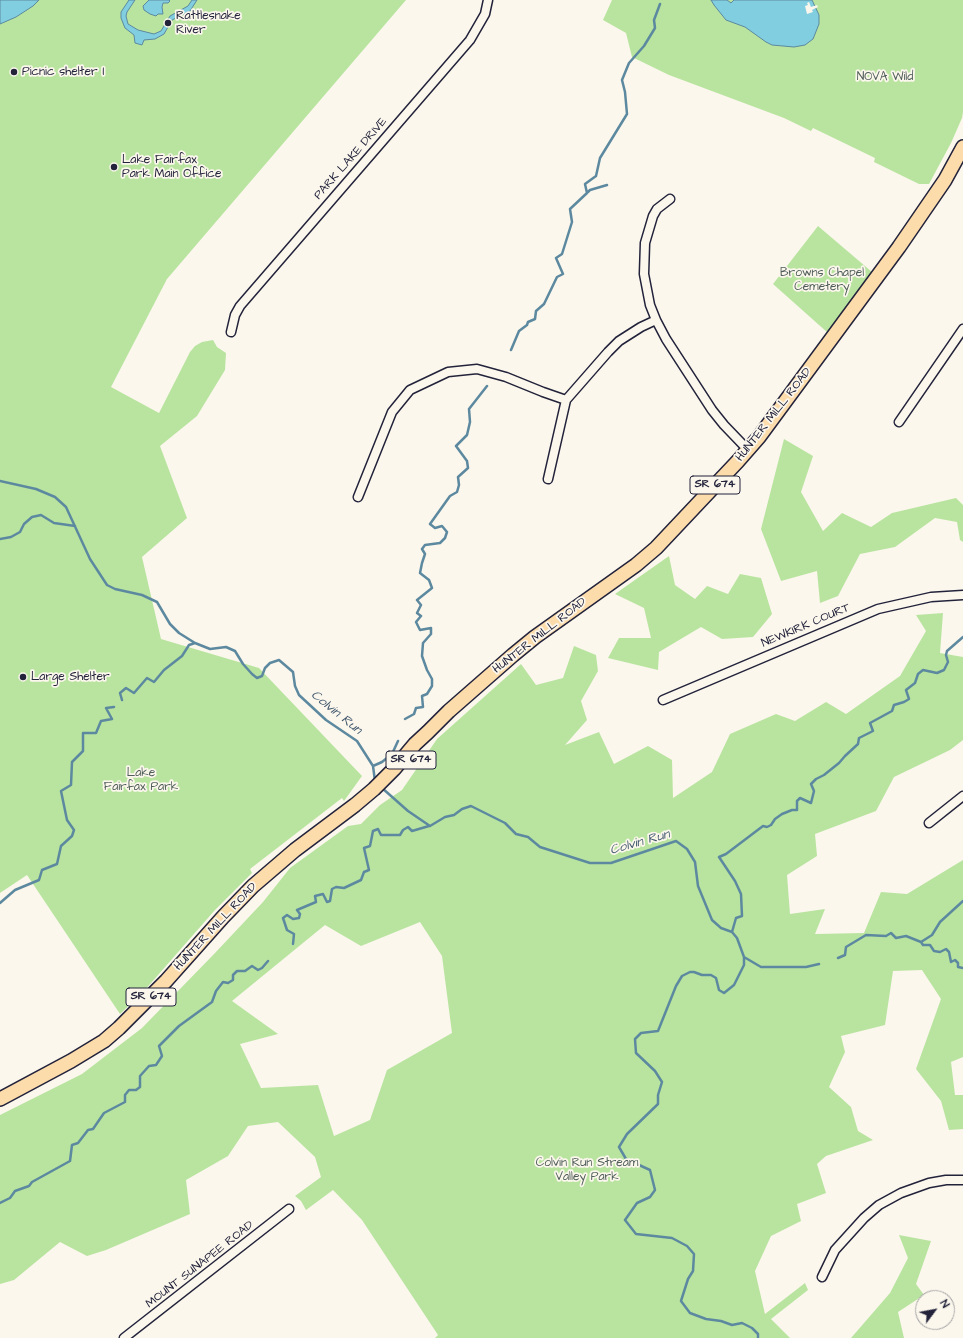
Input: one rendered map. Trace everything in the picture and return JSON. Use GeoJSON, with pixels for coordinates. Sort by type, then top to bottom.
{"type":"FeatureCollection","features":[{"type":"Feature","properties":{"kind":"main road","name":"HUNTER MILL ROAD"},"geometry":{"type":"LineString","coordinates":[[0,1099],[71,1061],[104,1041],[166,981],[242,896],[278,865],[299,854],[347,821],[386,782],[415,744],[449,711],[535,637],[650,554],[748,450],[800,384],[899,247],[945,180],[963,147]]}},
{"type":"Feature","properties":{"kind":"street","name":"PARK LAKE DRIVE"},"geometry":{"type":"LineString","coordinates":[[231,332],[234,315],[240,306],[470,40],[485,14],[488,0]]}},
{"type":"Feature","properties":{"kind":"street"},"geometry":{"type":"LineString","coordinates":[[670,199],[660,206],[653,216],[645,243],[644,259],[646,290],[656,320],[666,339],[712,410],[748,450]]}},
{"type":"Feature","properties":{"kind":"street"},"geometry":{"type":"LineString","coordinates":[[548,479],[566,400],[619,341],[641,326],[656,320]]}},
{"type":"Feature","properties":{"kind":"street"},"geometry":{"type":"LineString","coordinates":[[899,422],[963,329]]}},
{"type":"Feature","properties":{"kind":"street"},"geometry":{"type":"LineString","coordinates":[[358,497],[392,412],[410,390],[448,372],[477,369],[506,377],[566,400]]}},
{"type":"Feature","properties":{"kind":"street","name":"NEWKIRK COURT"},"geometry":{"type":"LineString","coordinates":[[663,700],[878,609],[931,596],[963,595]]}},
{"type":"Feature","properties":{"kind":"street"},"geometry":{"type":"LineString","coordinates":[[929,823],[963,796]]}},
{"type":"Feature","properties":{"kind":"street"},"geometry":{"type":"LineString","coordinates":[[822,1277],[835,1250],[878,1205],[914,1188],[946,1180],[963,1180]]}},
{"type":"Feature","properties":{"kind":"street","name":"MOUNT SUNAPEE ROAD"},"geometry":{"type":"LineString","coordinates":[[124,1338],[289,1210]]}},
{"type":"Feature","properties":{"kind":"green space","name":"Lake Fairfax Park"},"geometry":{"type":"Polygon","coordinates":[[[0,0],[406,0],[167,279],[111,387],[159,413],[190,352],[195,346],[202,342],[213,340],[217,347],[226,353],[225,370],[197,416],[160,446],[187,518],[142,557],[161,639],[259,668],[362,776],[344,801],[342,798],[250,869],[252,873],[215,910],[144,991],[120,1014],[27,875],[0,893],[0,0]]]}},
{"type":"Feature","properties":{"kind":"green space","name":"NOVA Wild"},"geometry":{"type":"Polygon","coordinates":[[[612,0],[963,0],[962,118],[951,143],[929,184],[919,184],[874,162],[875,158],[813,128],[811,131],[784,118],[669,75],[632,57],[626,33],[603,20],[612,0]]]}},
{"type":"Feature","properties":{"kind":"green space","name":"Browns Chapel Cemetery"},"geometry":{"type":"Polygon","coordinates":[[[818,226],[872,272],[828,333],[773,284],[818,226]]]}},
{"type":"Feature","properties":{"kind":"green space"},"geometry":{"type":"Polygon","coordinates":[[[784,439],[813,456],[801,492],[823,531],[842,513],[871,527],[892,513],[956,498],[963,505],[963,542],[960,540],[957,522],[935,518],[895,547],[860,554],[838,596],[820,603],[817,571],[781,581],[761,529],[784,439]]]}},
{"type":"Feature","properties":{"kind":"green space"},"geometry":{"type":"Polygon","coordinates":[[[669,556],[675,585],[695,599],[707,586],[728,594],[740,574],[761,578],[772,614],[753,637],[722,639],[701,627],[659,652],[658,670],[608,658],[619,638],[651,638],[644,608],[615,594],[669,556]]]}},
{"type":"Feature","properties":{"kind":"green space","name":"Colvin Run Stream Valley Park"},"geometry":{"type":"Polygon","coordinates":[[[943,613],[940,653],[963,657],[963,740],[950,750],[894,777],[876,811],[815,834],[817,856],[787,875],[790,914],[825,909],[815,934],[864,933],[881,892],[907,894],[963,860],[963,1057],[951,1062],[955,1095],[963,1095],[963,1129],[949,1130],[941,1101],[916,1069],[941,999],[922,970],[893,971],[885,1025],[841,1036],[845,1052],[829,1087],[851,1107],[858,1131],[873,1140],[826,1156],[817,1164],[826,1193],[797,1204],[801,1221],[771,1236],[755,1271],[765,1314],[805,1283],[808,1290],[771,1319],[790,1338],[435,1338],[438,1335],[362,1220],[333,1190],[306,1210],[301,1201],[295,1196],[321,1177],[315,1157],[278,1122],[248,1126],[228,1156],[186,1180],[190,1214],[106,1250],[87,1256],[60,1242],[14,1280],[0,1284],[0,1115],[82,1074],[142,1028],[263,902],[290,868],[348,826],[361,824],[380,805],[402,790],[437,739],[521,664],[536,685],[563,678],[574,646],[596,655],[598,671],[581,701],[587,720],[565,745],[599,732],[614,764],[648,746],[672,760],[673,798],[712,772],[730,734],[776,714],[795,721],[826,702],[846,714],[900,676],[926,631],[916,615],[943,613]],[[420,922],[361,946],[325,925],[232,1001],[278,1034],[240,1044],[261,1088],[318,1085],[334,1136],[370,1120],[387,1070],[452,1033],[442,956],[420,922]]]}},
{"type":"Feature","properties":{"kind":"green space"},"geometry":{"type":"Polygon","coordinates":[[[899,1235],[931,1241],[916,1284],[920,1290],[915,1290],[915,1301],[898,1312],[904,1338],[851,1338],[890,1293],[908,1258],[899,1235]]]}},
{"type":"Feature","properties":{"kind":"water"},"geometry":{"type":"Polygon","coordinates":[[[0,0],[39,0],[33,6],[16,17],[0,24],[0,0]]]}},
{"type":"Feature","properties":{"kind":"water","name":"Rattlesnake River"},"geometry":{"type":"Polygon","coordinates":[[[129,0],[135,0],[127,12],[126,16],[128,24],[138,30],[154,34],[161,31],[170,16],[188,6],[192,0],[197,0],[190,11],[172,20],[164,34],[155,39],[144,40],[142,45],[135,43],[134,35],[125,28],[121,18],[121,12],[129,0]]]}},
{"type":"Feature","properties":{"kind":"water"},"geometry":{"type":"Polygon","coordinates":[[[149,0],[170,1],[168,3],[163,3],[163,14],[158,14],[156,16],[144,10],[143,6],[149,0]]]}},
{"type":"Feature","properties":{"kind":"water"},"geometry":{"type":"Polygon","coordinates":[[[711,0],[727,0],[731,3],[734,0],[812,0],[819,15],[819,24],[813,39],[805,45],[794,47],[772,45],[745,27],[726,20],[711,0]]]}},
{"type":"Feature","properties":{"kind":"pier"},"geometry":{"type":"Polygon","coordinates":[[[809,2],[811,7],[817,5],[818,7],[812,10],[813,12],[807,14],[805,6],[808,5],[807,3],[809,2]]]}},
{"type":"Feature","properties":{"kind":"waterway"},"geometry":{"type":"LineString","coordinates":[[511,350],[519,331],[527,325],[528,322],[535,319],[536,311],[544,304],[557,277],[563,274],[556,258],[562,254],[572,222],[570,209],[587,193],[585,184],[596,176],[600,158],[627,114],[625,92],[622,80],[629,63],[644,46],[655,28],[654,20],[660,4]]}},
{"type":"Feature","properties":{"kind":"waterway"},"geometry":{"type":"LineString","coordinates":[[588,192],[607,185]]}},
{"type":"Feature","properties":{"kind":"waterway"},"geometry":{"type":"LineString","coordinates":[[405,719],[414,714],[416,708],[423,707],[422,696],[427,694],[432,686],[432,679],[422,656],[423,643],[431,634],[431,628],[420,630],[416,622],[421,616],[417,613],[421,605],[417,600],[432,588],[429,580],[420,573],[425,554],[422,549],[425,545],[440,543],[445,538],[447,532],[442,526],[435,528],[430,524],[450,496],[457,492],[459,485],[458,477],[468,468],[467,461],[456,446],[467,435],[470,422],[469,409],[487,386]]}},
{"type":"Feature","properties":{"kind":"waterway","name":"Colvin Run"},"geometry":{"type":"LineString","coordinates":[[0,481],[36,489],[55,497],[66,507],[90,559],[107,585],[115,589],[142,595],[157,602],[170,624],[179,633],[195,643],[210,649],[226,647],[235,651],[243,664],[257,678],[262,676],[265,668],[270,663],[279,660],[293,672],[295,686],[299,695],[326,720],[357,741],[373,766],[375,781]]}},
{"type":"Feature","properties":{"kind":"waterway"},"geometry":{"type":"LineString","coordinates":[[0,539],[11,537],[20,532],[24,524],[32,517],[41,515],[54,523],[75,526]]}},
{"type":"Feature","properties":{"kind":"waterway"},"geometry":{"type":"LineString","coordinates":[[732,932],[736,918],[742,916],[741,894],[735,881],[719,857],[726,854],[763,826],[767,827],[771,825],[775,819],[782,814],[792,810],[797,810],[797,801],[800,798],[811,803],[814,791],[811,784],[839,763],[858,744],[859,738],[873,731],[870,723],[892,711],[894,705],[909,699],[906,690],[915,683],[918,674],[923,670],[937,673],[944,670],[948,662],[946,655],[947,651],[963,637]]}},
{"type":"Feature","properties":{"kind":"waterway"},"geometry":{"type":"LineString","coordinates":[[122,700],[120,693],[126,688],[134,693],[147,678],[154,682],[164,670],[182,656],[189,645],[195,643]]}},
{"type":"Feature","properties":{"kind":"waterway"},"geometry":{"type":"LineString","coordinates":[[0,903],[15,890],[39,880],[42,870],[57,864],[61,846],[72,836],[74,830],[67,820],[61,791],[71,785],[72,762],[83,751],[83,733],[96,733],[101,721],[112,719],[106,708],[114,707]]}},
{"type":"Feature","properties":{"kind":"waterway"},"geometry":{"type":"LineString","coordinates":[[373,766],[382,762],[392,754],[398,741]]}},
{"type":"Feature","properties":{"kind":"waterway","name":"Colvin Run"},"geometry":{"type":"LineString","coordinates":[[382,788],[408,811],[430,826],[445,817],[454,815],[462,809],[471,806],[505,823],[516,834],[528,837],[540,847],[590,863],[611,863],[676,841],[687,849],[695,862],[698,886],[712,920],[721,928],[732,932],[737,938],[744,957],[744,965],[734,985],[724,993],[719,990],[716,978],[711,975],[702,975],[690,972],[682,976],[676,986],[658,1031],[641,1033],[635,1039],[636,1053],[655,1071],[662,1082],[658,1095],[658,1104],[627,1134],[619,1147],[626,1159],[650,1170],[655,1190],[650,1197],[637,1203],[625,1220],[636,1234],[672,1238],[687,1246],[694,1254],[693,1271],[688,1279],[681,1301],[690,1313],[706,1319],[721,1321],[732,1325],[742,1323],[752,1328],[758,1334],[758,1338]]}},
{"type":"Feature","properties":{"kind":"waterway"},"geometry":{"type":"LineString","coordinates":[[293,944],[294,934],[287,930],[283,918],[287,915],[293,919],[299,918],[300,914],[297,910],[316,902],[315,896],[323,894],[327,902],[330,901],[332,889],[336,887],[344,888],[361,880],[364,872],[369,870],[364,848],[370,846],[373,831],[378,829],[381,835],[400,835],[403,830],[408,827],[412,831],[429,826]]}},
{"type":"Feature","properties":{"kind":"waterway"},"geometry":{"type":"LineString","coordinates":[[921,942],[932,935],[940,922],[963,901]]}},
{"type":"Feature","properties":{"kind":"waterway"},"geometry":{"type":"LineString","coordinates":[[838,958],[845,955],[846,947],[866,935],[886,936],[891,933],[896,938],[906,936],[921,942],[923,945],[930,945],[934,951],[940,952],[946,949],[949,952],[951,962],[955,960],[958,963],[958,967],[963,968]]}},
{"type":"Feature","properties":{"kind":"waterway"},"geometry":{"type":"LineString","coordinates":[[744,957],[761,967],[806,967],[819,964]]}},
{"type":"Feature","properties":{"kind":"waterway"},"geometry":{"type":"LineString","coordinates":[[0,1203],[10,1198],[15,1191],[29,1186],[32,1182],[70,1161],[72,1145],[78,1143],[88,1130],[93,1129],[104,1113],[125,1102],[125,1095],[129,1090],[136,1090],[140,1087],[140,1076],[149,1066],[156,1065],[162,1056],[159,1046],[179,1026],[212,1002],[216,991],[223,982],[228,983],[233,980],[233,975],[237,971],[245,971],[252,966],[258,970],[268,961]]}},
{"type":"Feature","properties":{"kind":"place","name":"Rattlesnake River"},"geometry":{"type":"Point","coordinates":[168,23]}},
{"type":"Feature","properties":{"kind":"place","name":"Picnic shelter I"},"geometry":{"type":"Point","coordinates":[14,72]}},
{"type":"Feature","properties":{"kind":"place","name":"Lake Fairfax Park Main Office"},"geometry":{"type":"Point","coordinates":[114,167]}},
{"type":"Feature","properties":{"kind":"place","name":"Large Shelter"},"geometry":{"type":"Point","coordinates":[23,677]}}]}
